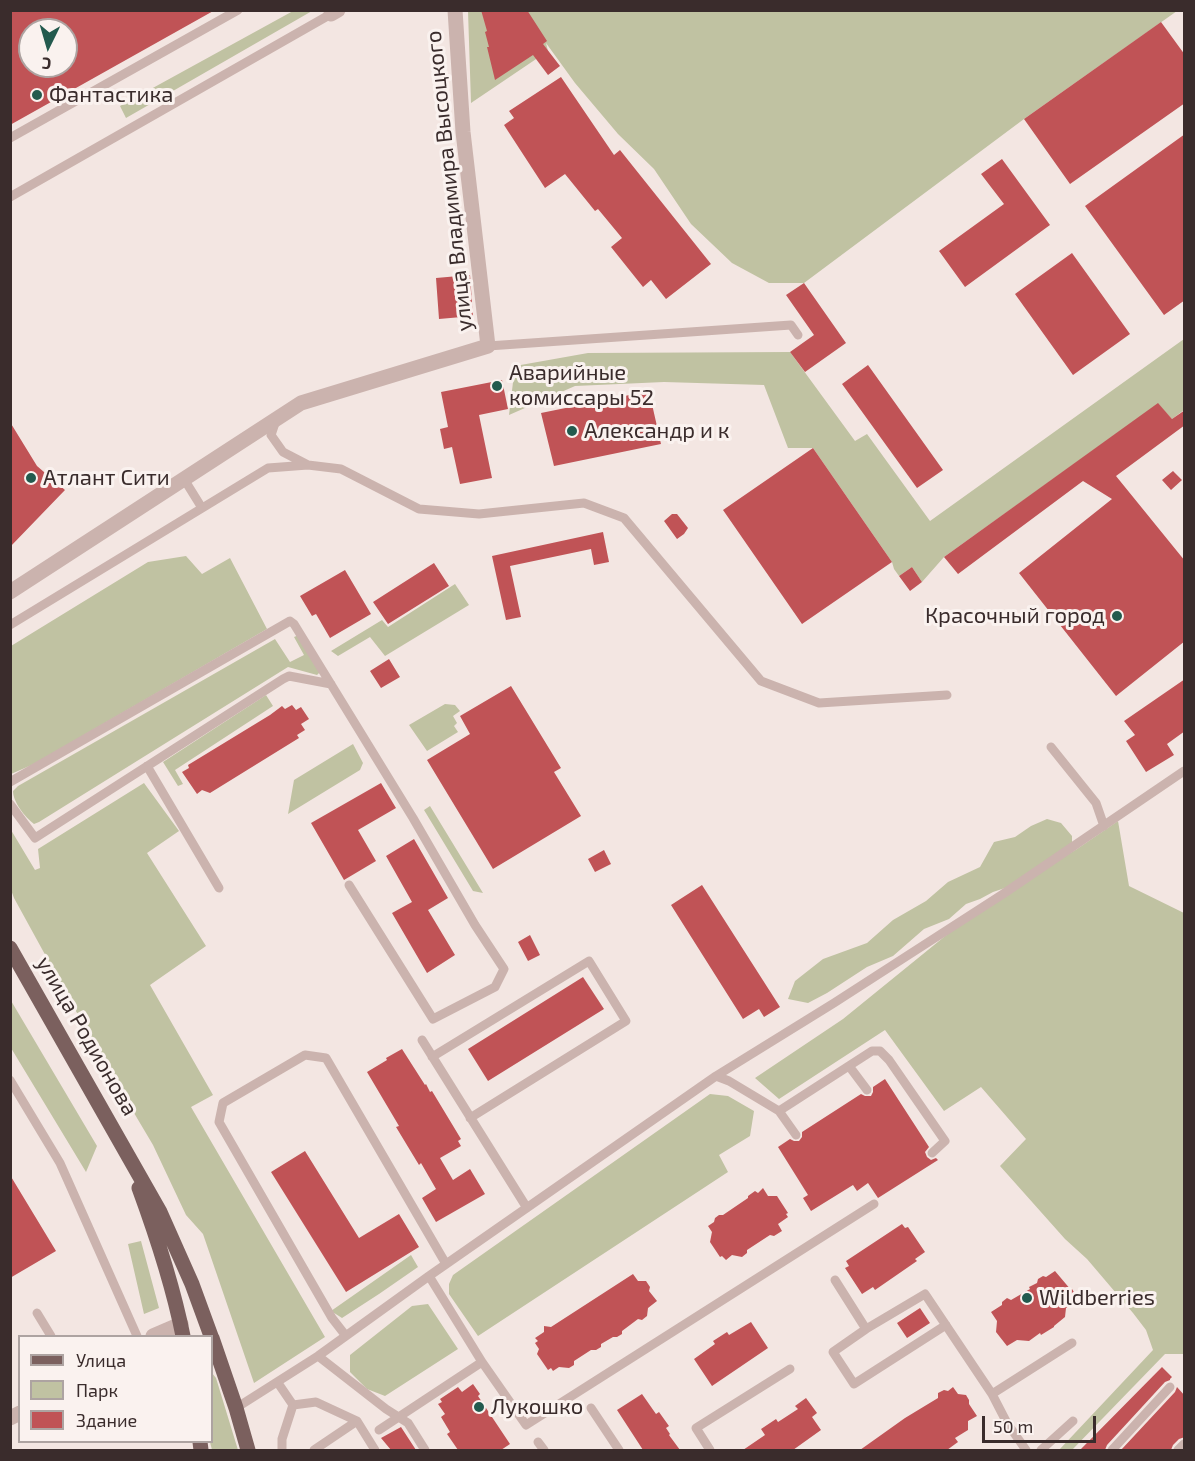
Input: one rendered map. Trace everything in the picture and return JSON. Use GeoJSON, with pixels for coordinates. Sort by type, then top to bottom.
{"type":"FeatureCollection","features":[{"type":"Feature","properties":{"kind":"main road","name":"улица Родионова"},"geometry":{"type":"LineString","coordinates":[[10,948],[160,1212],[192,1284],[210,1335]]}},
{"type":"Feature","properties":{"kind":"main road","name":"улица Родионова"},"geometry":{"type":"LineString","coordinates":[[124,1146],[157,1238],[182,1330]]}},
{"type":"Feature","properties":{"kind":"main road","name":"улица Родионова"},"geometry":{"type":"LineString","coordinates":[[213,1343],[248,1450]]}},
{"type":"Feature","properties":{"kind":"street","name":"улица Владимира Высоцкого"},"geometry":{"type":"LineString","coordinates":[[10,592],[301,403],[488,346],[463,132],[455,10]]}},
{"type":"Feature","properties":{"kind":"street"},"geometry":{"type":"LineString","coordinates":[[158,1335],[182,1330]]}},
{"type":"Feature","properties":{"kind":"lane"},"geometry":{"type":"LineString","coordinates":[[10,138],[238,10]]}},
{"type":"Feature","properties":{"kind":"lane"},"geometry":{"type":"LineString","coordinates":[[10,197],[333,11]]}},
{"type":"Feature","properties":{"kind":"lane"},"geometry":{"type":"LineString","coordinates":[[488,346],[791,325],[798,335]]}},
{"type":"Feature","properties":{"kind":"lane"},"geometry":{"type":"LineString","coordinates":[[276,419],[272,435],[283,452],[308,465]]}},
{"type":"Feature","properties":{"kind":"lane"},"geometry":{"type":"LineString","coordinates":[[10,625],[268,468],[308,465],[341,469],[419,509],[479,514],[584,504],[624,519],[761,681],[819,703],[947,695]]}},
{"type":"Feature","properties":{"kind":"lane"},"geometry":{"type":"LineString","coordinates":[[184,479],[202,508]]}},
{"type":"Feature","properties":{"kind":"lane"},"geometry":{"type":"LineString","coordinates":[[10,782],[287,622],[292,622],[413,818],[475,925],[504,969],[495,987],[433,1019],[349,885]]}},
{"type":"Feature","properties":{"kind":"lane"},"geometry":{"type":"LineString","coordinates":[[10,804],[35,838],[282,679],[289,676],[331,684]]}},
{"type":"Feature","properties":{"kind":"lane"},"geometry":{"type":"LineString","coordinates":[[1052,747],[1096,803],[1104,826]]}},
{"type":"Feature","properties":{"kind":"lane"},"geometry":{"type":"LineString","coordinates":[[147,766],[219,888]]}},
{"type":"Feature","properties":{"kind":"lane"},"geometry":{"type":"LineString","coordinates":[[236,1408],[318,1356],[716,1076],[1003,894],[1185,771]]}},
{"type":"Feature","properties":{"kind":"lane"},"geometry":{"type":"LineString","coordinates":[[432,1057],[589,961],[626,1021],[470,1118]]}},
{"type":"Feature","properties":{"kind":"lane"},"geometry":{"type":"LineString","coordinates":[[422,1040],[527,1208]]}},
{"type":"Feature","properties":{"kind":"lane"},"geometry":{"type":"LineString","coordinates":[[779,1111],[872,1051],[880,1051],[889,1060],[945,1142],[932,1153]]}},
{"type":"Feature","properties":{"kind":"lane"},"geometry":{"type":"LineString","coordinates":[[346,1336],[332,1318],[219,1122],[223,1103],[305,1055],[326,1059],[446,1264]]}},
{"type":"Feature","properties":{"kind":"lane"},"geometry":{"type":"LineString","coordinates":[[849,1066],[867,1090]]}},
{"type":"Feature","properties":{"kind":"lane"},"geometry":{"type":"LineString","coordinates":[[716,1076],[729,1081],[779,1111],[796,1135]]}},
{"type":"Feature","properties":{"kind":"lane"},"geometry":{"type":"LineString","coordinates":[[10,1080],[60,1163],[137,1335]]}},
{"type":"Feature","properties":{"kind":"lane"},"geometry":{"type":"LineString","coordinates":[[429,1276],[482,1362],[526,1425],[874,1204]]}},
{"type":"Feature","properties":{"kind":"lane"},"geometry":{"type":"LineString","coordinates":[[835,1280],[866,1329]]}},
{"type":"Feature","properties":{"kind":"lane"},"geometry":{"type":"LineString","coordinates":[[946,1325],[854,1384],[833,1352],[866,1329],[925,1294],[946,1325],[992,1394],[1007,1423],[1026,1450]]}},
{"type":"Feature","properties":{"kind":"lane"},"geometry":{"type":"LineString","coordinates":[[37,1313],[50,1335]]}},
{"type":"Feature","properties":{"kind":"lane"},"geometry":{"type":"LineString","coordinates":[[992,1394],[1072,1343]]}},
{"type":"Feature","properties":{"kind":"lane"},"geometry":{"type":"LineString","coordinates":[[318,1356],[408,1423],[425,1450]]}},
{"type":"Feature","properties":{"kind":"lane"},"geometry":{"type":"LineString","coordinates":[[379,1430],[482,1362]]}},
{"type":"Feature","properties":{"kind":"lane"},"geometry":{"type":"LineString","coordinates":[[710,1450],[696,1428],[790,1369]]}},
{"type":"Feature","properties":{"kind":"lane"},"geometry":{"type":"LineString","coordinates":[[278,1383],[293,1405]]}},
{"type":"Feature","properties":{"kind":"lane"},"geometry":{"type":"LineString","coordinates":[[1112,1450],[1170,1387]]}},
{"type":"Feature","properties":{"kind":"lane"},"geometry":{"type":"LineString","coordinates":[[293,1405],[316,1402],[357,1421],[375,1450]]}},
{"type":"Feature","properties":{"kind":"lane"},"geometry":{"type":"LineString","coordinates":[[282,1450],[282,1439],[293,1405]]}},
{"type":"Feature","properties":{"kind":"lane"},"geometry":{"type":"LineString","coordinates":[[591,1408],[619,1450]]}},
{"type":"Feature","properties":{"kind":"lane"},"geometry":{"type":"LineString","coordinates":[[314,1450],[357,1421]]}},
{"type":"Feature","properties":{"kind":"lane"},"geometry":{"type":"LineString","coordinates":[[1041,1450],[1073,1421]]}},
{"type":"Feature","properties":{"kind":"lane"},"geometry":{"type":"LineString","coordinates":[[1178,1450],[1185,1444]]}},
{"type":"Feature","properties":{"kind":"green space"},"geometry":{"type":"Polygon","coordinates":[[[293,11],[312,11],[126,118],[120,106],[293,11]]]}},
{"type":"Feature","properties":{"kind":"green space"},"geometry":{"type":"Polygon","coordinates":[[[468,11],[1177,11],[1024,119],[804,283],[769,283],[732,263],[691,224],[654,169],[618,134],[575,83],[546,43],[548,51],[471,103],[468,11]]]}},
{"type":"Feature","properties":{"kind":"green space"},"geometry":{"type":"Polygon","coordinates":[[[1184,339],[1184,410],[1172,419],[1158,404],[944,557],[922,582],[912,567],[899,576],[892,562],[813,448],[788,448],[764,385],[664,382],[575,386],[509,415],[515,366],[588,353],[790,352],[855,441],[867,434],[930,521],[1184,339]]]}},
{"type":"Feature","properties":{"kind":"green space"},"geometry":{"type":"Polygon","coordinates":[[[186,556],[202,574],[230,558],[267,629],[34,764],[11,774],[11,646],[148,562],[186,556]]]}},
{"type":"Feature","properties":{"kind":"green space"},"geometry":{"type":"Polygon","coordinates":[[[455,584],[469,605],[385,656],[370,637],[338,656],[331,651],[382,620],[388,627],[455,584]]]}},
{"type":"Feature","properties":{"kind":"green space"},"geometry":{"type":"Polygon","coordinates":[[[299,635],[320,672],[317,675],[288,667],[39,822],[34,824],[17,804],[13,791],[18,786],[275,639],[290,662],[304,655],[294,637],[299,635]]]}},
{"type":"Feature","properties":{"kind":"green space"},"geometry":{"type":"Polygon","coordinates":[[[266,695],[273,706],[175,770],[183,784],[178,786],[163,762],[266,695]]]}},
{"type":"Feature","properties":{"kind":"green space"},"geometry":{"type":"Polygon","coordinates":[[[445,704],[455,705],[460,711],[453,716],[457,723],[454,726],[458,732],[427,751],[409,725],[445,704]]]}},
{"type":"Feature","properties":{"kind":"green space"},"geometry":{"type":"Polygon","coordinates":[[[353,744],[363,763],[360,770],[288,814],[294,780],[353,744]]]}},
{"type":"Feature","properties":{"kind":"green space"},"geometry":{"type":"Polygon","coordinates":[[[144,783],[179,831],[147,853],[206,946],[150,985],[213,1095],[191,1107],[325,1337],[254,1383],[203,1234],[186,1215],[153,1145],[105,1064],[11,890],[11,830],[35,870],[40,868],[38,849],[144,783]]]}},
{"type":"Feature","properties":{"kind":"green space"},"geometry":{"type":"Polygon","coordinates":[[[430,806],[483,893],[473,891],[424,810],[430,806]]]}},
{"type":"Feature","properties":{"kind":"green space"},"geometry":{"type":"Polygon","coordinates":[[[1047,819],[1061,823],[1072,836],[1072,847],[1060,859],[1118,821],[1129,886],[1184,913],[1184,1354],[1165,1354],[1072,1450],[1059,1450],[1153,1350],[1146,1330],[1133,1313],[1087,1259],[1065,1239],[1000,1166],[1026,1139],[981,1087],[944,1111],[885,1030],[779,1099],[755,1078],[843,1019],[1008,887],[966,904],[949,919],[924,929],[893,956],[867,967],[808,1003],[788,999],[795,981],[823,959],[867,943],[893,920],[926,901],[948,882],[980,867],[994,842],[1015,837],[1047,819]]]}},
{"type":"Feature","properties":{"kind":"green space"},"geometry":{"type":"Polygon","coordinates":[[[10,999],[97,1146],[86,1172],[11,1048],[10,999]]]}},
{"type":"Feature","properties":{"kind":"green space"},"geometry":{"type":"Polygon","coordinates":[[[710,1094],[728,1096],[754,1111],[750,1136],[719,1155],[728,1172],[478,1336],[449,1294],[449,1284],[453,1275],[710,1094]]]}},
{"type":"Feature","properties":{"kind":"green space"},"geometry":{"type":"Polygon","coordinates":[[[141,1241],[159,1308],[144,1314],[128,1244],[141,1241]]]}},
{"type":"Feature","properties":{"kind":"green space"},"geometry":{"type":"Polygon","coordinates":[[[411,1255],[418,1267],[342,1318],[331,1311],[411,1255]]]}},
{"type":"Feature","properties":{"kind":"green space"},"geometry":{"type":"Polygon","coordinates":[[[428,1304],[458,1349],[385,1396],[367,1389],[350,1372],[350,1355],[412,1306],[428,1304]]]}},
{"type":"Feature","properties":{"kind":"green space"},"geometry":{"type":"Polygon","coordinates":[[[213,1374],[238,1450],[212,1450],[210,1443],[213,1443],[213,1374]]]}},
{"type":"Feature","properties":{"kind":"building","name":"Фантастика"},"geometry":{"type":"Polygon","coordinates":[[[10,10],[215,10],[10,125],[10,10]]]}},
{"type":"Feature","properties":{"kind":"building"},"geometry":{"type":"Polygon","coordinates":[[[481,10],[527,10],[547,41],[543,44],[560,66],[548,75],[533,55],[495,80],[481,10]]]}},
{"type":"Feature","properties":{"kind":"building"},"geometry":{"type":"Polygon","coordinates":[[[1161,22],[1185,55],[1185,103],[1070,184],[1024,119],[1161,22]]]}},
{"type":"Feature","properties":{"kind":"building"},"geometry":{"type":"Polygon","coordinates":[[[561,77],[614,155],[620,150],[711,264],[666,299],[651,280],[643,287],[611,247],[622,238],[598,209],[595,211],[565,174],[545,188],[504,125],[514,118],[509,111],[561,77]]]}},
{"type":"Feature","properties":{"kind":"building"},"geometry":{"type":"Polygon","coordinates":[[[1185,134],[1185,300],[1164,315],[1085,206],[1185,134]]]}},
{"type":"Feature","properties":{"kind":"building"},"geometry":{"type":"Polygon","coordinates":[[[1002,159],[1050,225],[965,287],[939,251],[1004,204],[981,174],[1002,159]]]}},
{"type":"Feature","properties":{"kind":"building"},"geometry":{"type":"Polygon","coordinates":[[[1072,253],[1130,334],[1073,375],[1015,294],[1072,253]]]}},
{"type":"Feature","properties":{"kind":"building"},"geometry":{"type":"Polygon","coordinates":[[[470,275],[473,316],[439,319],[436,278],[470,275]]]}},
{"type":"Feature","properties":{"kind":"building"},"geometry":{"type":"Polygon","coordinates":[[[804,283],[846,343],[805,372],[790,352],[814,335],[786,295],[804,283]]]}},
{"type":"Feature","properties":{"kind":"building"},"geometry":{"type":"Polygon","coordinates":[[[868,365],[943,470],[917,488],[842,384],[868,365]]]}},
{"type":"Feature","properties":{"kind":"building"},"geometry":{"type":"Polygon","coordinates":[[[502,380],[508,409],[479,415],[492,478],[460,484],[452,447],[444,449],[440,429],[448,427],[441,392],[502,380]]]}},
{"type":"Feature","properties":{"kind":"building"},"geometry":{"type":"Polygon","coordinates":[[[649,391],[661,444],[554,466],[541,413],[649,391]]]}},
{"type":"Feature","properties":{"kind":"building"},"geometry":{"type":"Polygon","coordinates":[[[1158,403],[1172,419],[1185,410],[1185,425],[1116,476],[1185,561],[1185,641],[1116,696],[1019,573],[1112,499],[1083,481],[958,574],[944,557],[1158,403]]]}},
{"type":"Feature","properties":{"kind":"building","name":"Атлант Сити"},"geometry":{"type":"Polygon","coordinates":[[[10,422],[37,466],[65,490],[10,547],[10,422]]]}},
{"type":"Feature","properties":{"kind":"building"},"geometry":{"type":"Polygon","coordinates":[[[813,448],[892,562],[802,624],[723,510],[813,448]]]}},
{"type":"Feature","properties":{"kind":"building"},"geometry":{"type":"Polygon","coordinates":[[[1173,471],[1182,480],[1171,490],[1162,480],[1173,471]]]}},
{"type":"Feature","properties":{"kind":"building"},"geometry":{"type":"Polygon","coordinates":[[[672,514],[677,514],[688,528],[677,539],[664,521],[672,514]]]}},
{"type":"Feature","properties":{"kind":"building"},"geometry":{"type":"Polygon","coordinates":[[[603,532],[609,562],[594,565],[591,549],[510,566],[521,617],[506,620],[492,556],[603,532]]]}},
{"type":"Feature","properties":{"kind":"building"},"geometry":{"type":"Polygon","coordinates":[[[434,563],[449,586],[388,624],[373,602],[434,563]]]}},
{"type":"Feature","properties":{"kind":"building"},"geometry":{"type":"Polygon","coordinates":[[[912,567],[922,582],[910,591],[899,576],[912,567]]]}},
{"type":"Feature","properties":{"kind":"building"},"geometry":{"type":"Polygon","coordinates":[[[345,570],[371,614],[330,638],[316,614],[312,616],[300,596],[345,570]]]}},
{"type":"Feature","properties":{"kind":"building"},"geometry":{"type":"Polygon","coordinates":[[[389,659],[400,677],[381,688],[370,671],[389,659]]]}},
{"type":"Feature","properties":{"kind":"building"},"geometry":{"type":"Polygon","coordinates":[[[1185,679],[1185,731],[1167,744],[1174,755],[1146,772],[1126,741],[1135,735],[1124,721],[1185,679]]]}},
{"type":"Feature","properties":{"kind":"building"},"geometry":{"type":"Polygon","coordinates":[[[511,686],[561,768],[554,772],[581,816],[493,869],[427,760],[470,734],[460,716],[511,686]]]}},
{"type":"Feature","properties":{"kind":"building"},"geometry":{"type":"Polygon","coordinates":[[[292,705],[296,710],[301,707],[309,719],[301,724],[305,730],[297,735],[299,738],[210,793],[202,790],[197,794],[182,772],[189,768],[188,765],[282,706],[285,709],[292,705]]]}},
{"type":"Feature","properties":{"kind":"building"},"geometry":{"type":"Polygon","coordinates":[[[381,783],[396,808],[358,830],[376,861],[344,880],[311,823],[381,783]]]}},
{"type":"Feature","properties":{"kind":"building"},"geometry":{"type":"Polygon","coordinates":[[[414,839],[448,898],[428,910],[455,955],[427,973],[392,913],[412,902],[386,856],[414,839]]]}},
{"type":"Feature","properties":{"kind":"building"},"geometry":{"type":"Polygon","coordinates":[[[604,850],[611,864],[595,872],[588,859],[604,850]]]}},
{"type":"Feature","properties":{"kind":"building"},"geometry":{"type":"Polygon","coordinates":[[[702,885],[780,1007],[764,1017],[759,1009],[743,1019],[671,905],[702,885]]]}},
{"type":"Feature","properties":{"kind":"building"},"geometry":{"type":"Polygon","coordinates":[[[530,935],[540,955],[528,961],[518,942],[530,935]]]}},
{"type":"Feature","properties":{"kind":"building"},"geometry":{"type":"Polygon","coordinates":[[[583,977],[604,1009],[488,1081],[468,1049],[583,977]]]}},
{"type":"Feature","properties":{"kind":"building"},"geometry":{"type":"Polygon","coordinates":[[[402,1049],[430,1092],[432,1091],[461,1139],[458,1141],[461,1146],[440,1158],[453,1180],[470,1169],[485,1194],[436,1222],[422,1198],[436,1189],[396,1127],[399,1126],[367,1072],[402,1049]]]}},
{"type":"Feature","properties":{"kind":"building"},"geometry":{"type":"Polygon","coordinates":[[[885,1079],[929,1147],[925,1152],[927,1157],[931,1160],[936,1158],[938,1160],[878,1198],[868,1183],[857,1191],[853,1185],[811,1211],[803,1198],[808,1195],[778,1147],[790,1139],[799,1141],[802,1132],[861,1094],[871,1096],[873,1087],[885,1079]]]}},
{"type":"Feature","properties":{"kind":"building"},"geometry":{"type":"Polygon","coordinates":[[[305,1151],[359,1238],[399,1214],[419,1247],[346,1292],[271,1172],[305,1151]]]}},
{"type":"Feature","properties":{"kind":"building"},"geometry":{"type":"Polygon","coordinates":[[[10,1175],[56,1251],[10,1278],[10,1175]]]}},
{"type":"Feature","properties":{"kind":"building"},"geometry":{"type":"Polygon","coordinates":[[[763,1188],[768,1196],[777,1196],[788,1213],[786,1214],[788,1217],[778,1224],[782,1231],[774,1236],[770,1235],[747,1250],[742,1257],[732,1255],[726,1260],[720,1257],[710,1242],[712,1232],[708,1226],[719,1215],[723,1215],[755,1191],[758,1193],[763,1188]]]}},
{"type":"Feature","properties":{"kind":"building"},"geometry":{"type":"Polygon","coordinates":[[[902,1224],[905,1228],[908,1227],[925,1252],[915,1259],[917,1261],[875,1290],[873,1287],[862,1294],[845,1268],[849,1266],[846,1261],[902,1224]]]}},
{"type":"Feature","properties":{"kind":"building"},"geometry":{"type":"Polygon","coordinates":[[[1055,1271],[1079,1300],[1066,1308],[1065,1317],[1054,1327],[1029,1341],[1017,1340],[1007,1346],[996,1332],[997,1321],[991,1312],[1002,1305],[1007,1298],[1011,1300],[1030,1289],[1029,1287],[1037,1283],[1038,1279],[1055,1271]]]}},
{"type":"Feature","properties":{"kind":"building"},"geometry":{"type":"Polygon","coordinates":[[[633,1274],[638,1281],[646,1281],[650,1287],[649,1291],[657,1301],[648,1308],[647,1316],[642,1320],[638,1319],[622,1331],[622,1334],[601,1344],[601,1347],[591,1350],[574,1361],[574,1365],[569,1368],[559,1367],[553,1371],[551,1368],[548,1370],[537,1354],[539,1349],[535,1343],[538,1341],[535,1338],[544,1332],[544,1326],[551,1327],[633,1274]]]}},
{"type":"Feature","properties":{"kind":"building"},"geometry":{"type":"Polygon","coordinates":[[[920,1308],[930,1323],[907,1338],[897,1323],[920,1308]]]}},
{"type":"Feature","properties":{"kind":"building"},"geometry":{"type":"Polygon","coordinates":[[[751,1322],[768,1348],[712,1386],[694,1359],[715,1344],[713,1341],[751,1322]]]}},
{"type":"Feature","properties":{"kind":"building"},"geometry":{"type":"Polygon","coordinates":[[[1162,1367],[1172,1377],[1170,1380],[1165,1382],[1107,1445],[1105,1450],[1080,1450],[1162,1367]]]}},
{"type":"Feature","properties":{"kind":"building"},"geometry":{"type":"Polygon","coordinates":[[[473,1384],[480,1394],[478,1396],[510,1444],[501,1450],[458,1450],[447,1434],[450,1432],[441,1417],[445,1414],[438,1404],[442,1402],[440,1399],[458,1387],[462,1392],[473,1384]]]}},
{"type":"Feature","properties":{"kind":"building"},"geometry":{"type":"Polygon","coordinates":[[[953,1387],[958,1394],[966,1395],[977,1416],[968,1421],[968,1430],[955,1438],[958,1442],[947,1450],[860,1450],[938,1398],[938,1393],[948,1391],[953,1387]]]}},
{"type":"Feature","properties":{"kind":"building"},"geometry":{"type":"Polygon","coordinates":[[[1177,1387],[1185,1396],[1185,1437],[1179,1439],[1171,1450],[1121,1450],[1175,1392],[1177,1387]]]}},
{"type":"Feature","properties":{"kind":"building"},"geometry":{"type":"Polygon","coordinates":[[[642,1394],[656,1414],[659,1412],[669,1426],[666,1428],[669,1435],[680,1450],[643,1450],[617,1410],[642,1394]]]}},
{"type":"Feature","properties":{"kind":"building"},"geometry":{"type":"Polygon","coordinates":[[[806,1398],[817,1413],[812,1417],[821,1430],[793,1450],[743,1450],[765,1435],[761,1429],[776,1419],[778,1422],[798,1409],[795,1406],[806,1398]]]}},
{"type":"Feature","properties":{"kind":"building"},"geometry":{"type":"Polygon","coordinates":[[[401,1427],[416,1450],[391,1450],[381,1438],[401,1427]]]}},
{"type":"Feature","properties":{"kind":"place","name":"Фантастика"},"geometry":{"type":"Point","coordinates":[37,95]}},
{"type":"Feature","properties":{"kind":"place","name":"Аварийные комиссары 52"},"geometry":{"type":"Point","coordinates":[497,386]}},
{"type":"Feature","properties":{"kind":"place","name":"Александр и к"},"geometry":{"type":"Point","coordinates":[572,431]}},
{"type":"Feature","properties":{"kind":"place","name":"Атлант Сити"},"geometry":{"type":"Point","coordinates":[31,478]}},
{"type":"Feature","properties":{"kind":"place","name":"Красочный город"},"geometry":{"type":"Point","coordinates":[1117,616]}},
{"type":"Feature","properties":{"kind":"place","name":"Wildberries"},"geometry":{"type":"Point","coordinates":[1027,1298]}},
{"type":"Feature","properties":{"kind":"place","name":"Лукошко"},"geometry":{"type":"Point","coordinates":[479,1407]}}]}
